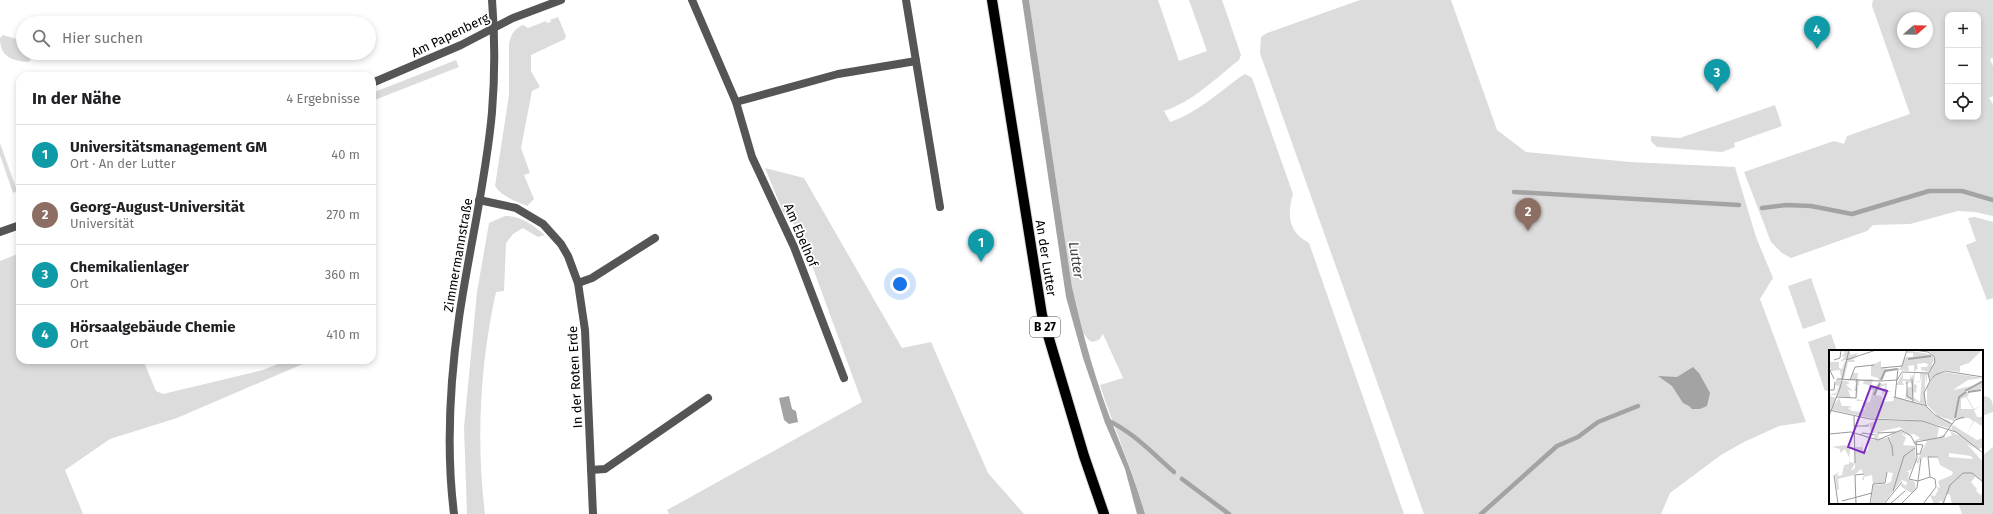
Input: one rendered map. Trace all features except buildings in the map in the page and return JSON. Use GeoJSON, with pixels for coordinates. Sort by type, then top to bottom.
{"type":"FeatureCollection","features":[{"type":"Feature","properties":{"kind":"main road","name":"An der Lutter"},"geometry":{"type":"LineString","coordinates":[[992,0],[1042,315],[1084,456],[1104,514]]}},
{"type":"Feature","properties":{"kind":"street","name":"Zimmermannstraße"},"geometry":{"type":"LineString","coordinates":[[454,514],[451,447],[453,374],[459,318],[480,200],[492,112],[494,28],[492,0]]}},
{"type":"Feature","properties":{"kind":"street","name":"Am Papenberg"},"geometry":{"type":"LineString","coordinates":[[376,81],[461,45],[513,18],[561,0]]}},
{"type":"Feature","properties":{"kind":"street","name":"Am Ebelhof"},"geometry":{"type":"LineString","coordinates":[[692,0],[736,102],[752,158],[794,246],[844,378]]}},
{"type":"Feature","properties":{"kind":"street"},"geometry":{"type":"LineString","coordinates":[[906,0],[940,207]]}},
{"type":"Feature","properties":{"kind":"street"},"geometry":{"type":"LineString","coordinates":[[736,102],[838,74],[916,61]]}},
{"type":"Feature","properties":{"kind":"street","name":"In der Roten Erde"},"geometry":{"type":"LineString","coordinates":[[480,200],[516,208],[543,224],[565,250],[578,283],[585,330],[593,514]]}},
{"type":"Feature","properties":{"kind":"street"},"geometry":{"type":"LineString","coordinates":[[0,232],[16,226]]}},
{"type":"Feature","properties":{"kind":"street"},"geometry":{"type":"LineString","coordinates":[[578,283],[592,278],[655,238]]}},
{"type":"Feature","properties":{"kind":"street"},"geometry":{"type":"LineString","coordinates":[[591,470],[605,469],[708,398]]}},
{"type":"Feature","properties":{"kind":"shaded area"},"geometry":{"type":"Polygon","coordinates":[[[1022,0],[1029,0],[1072,287],[1076,305],[1097,379],[1109,415],[1132,473],[1145,514],[1137,514],[1125,469],[1105,423],[1083,358],[1066,297],[1022,0]]]}},
{"type":"Feature","properties":{"kind":"shaded area"},"geometry":{"type":"Polygon","coordinates":[[[1029,0],[1158,0],[1179,61],[1207,51],[1189,0],[1222,0],[1241,55],[1239,60],[1194,96],[1164,111],[1170,122],[1189,114],[1245,74],[1252,78],[1293,194],[1290,216],[1293,228],[1302,239],[1309,243],[1404,514],[1145,514],[1135,481],[1100,385],[1123,378],[1103,334],[1099,340],[1092,342],[1087,338],[1083,333],[1076,309],[1029,0]]]}},
{"type":"Feature","properties":{"kind":"shaded area"},"geometry":{"type":"Polygon","coordinates":[[[1360,0],[1451,0],[1497,130],[1526,152],[1630,162],[1735,167],[1756,237],[1773,278],[1760,299],[1806,422],[1779,426],[1744,442],[1721,455],[1670,493],[1661,514],[1424,514],[1260,53],[1261,37],[1267,33],[1360,0]]]}},
{"type":"Feature","properties":{"kind":"shaded area"},"geometry":{"type":"Polygon","coordinates":[[[1873,0],[1993,0],[1993,58],[1990,59],[1993,66],[1993,96],[1989,98],[1993,104],[1993,216],[1975,212],[1958,211],[1910,224],[1873,225],[1867,231],[1791,258],[1782,253],[1771,242],[1744,172],[1834,141],[1844,144],[1847,136],[1910,114],[1872,6],[1873,0]]]}},
{"type":"Feature","properties":{"kind":"shaded area"},"geometry":{"type":"Polygon","coordinates":[[[558,17],[566,36],[565,39],[531,55],[531,71],[540,87],[532,91],[521,148],[530,173],[524,175],[534,199],[527,206],[505,196],[495,186],[509,95],[509,44],[513,32],[517,28],[523,25],[528,28],[546,21],[547,23],[551,22],[550,20],[558,17]]]}},
{"type":"Feature","properties":{"kind":"shaded area"},"geometry":{"type":"Polygon","coordinates":[[[3,35],[16,39],[16,60],[8,57],[2,50],[0,38],[3,35]]]}},
{"type":"Feature","properties":{"kind":"shaded area"},"geometry":{"type":"Polygon","coordinates":[[[17,60],[30,60],[29,62],[17,60]]]}},
{"type":"Feature","properties":{"kind":"shaded area"},"geometry":{"type":"Polygon","coordinates":[[[456,60],[459,67],[376,99],[376,91],[456,60]]]}},
{"type":"Feature","properties":{"kind":"shaded area"},"geometry":{"type":"Polygon","coordinates":[[[1775,105],[1782,126],[1734,143],[1735,147],[1722,152],[1657,147],[1651,141],[1651,136],[1680,138],[1775,105]]]}},
{"type":"Feature","properties":{"kind":"shaded area"},"geometry":{"type":"Polygon","coordinates":[[[0,143],[16,188],[16,192],[13,193],[0,155],[0,143]]]}},
{"type":"Feature","properties":{"kind":"shaded area"},"geometry":{"type":"Polygon","coordinates":[[[765,168],[804,178],[902,348],[931,342],[988,473],[1024,514],[669,514],[667,510],[862,402],[799,230],[783,212],[765,168]]]}},
{"type":"Feature","properties":{"kind":"shaded area"},"geometry":{"type":"Polygon","coordinates":[[[505,216],[522,219],[545,235],[538,237],[523,228],[513,234],[506,243],[504,291],[496,292],[486,347],[483,375],[480,431],[482,486],[485,514],[467,514],[464,427],[477,292],[489,223],[505,216]]]}},
{"type":"Feature","properties":{"kind":"shaded area"},"geometry":{"type":"Polygon","coordinates":[[[1975,217],[1993,222],[1993,298],[1987,300],[1966,245],[1976,241],[1968,218],[1975,217]]]}},
{"type":"Feature","properties":{"kind":"shaded area"},"geometry":{"type":"Polygon","coordinates":[[[16,255],[16,364],[145,364],[156,391],[163,394],[263,370],[278,364],[303,364],[177,418],[110,439],[65,470],[83,514],[0,514],[0,261],[16,255]]]}},
{"type":"Feature","properties":{"kind":"shaded area"},"geometry":{"type":"Polygon","coordinates":[[[1811,278],[1826,321],[1803,329],[1788,286],[1811,278]]]}},
{"type":"Feature","properties":{"kind":"shaded area"},"geometry":{"type":"Polygon","coordinates":[[[1831,334],[1837,350],[1829,350],[1829,390],[1825,391],[1808,342],[1831,334]]]}},
{"type":"Feature","properties":{"kind":"shaded area"},"geometry":{"type":"Polygon","coordinates":[[[1693,367],[1699,373],[1710,393],[1707,406],[1700,409],[1692,409],[1683,403],[1672,386],[1658,376],[1677,377],[1693,367]]]}},
{"type":"Feature","properties":{"kind":"shaded area"},"geometry":{"type":"Polygon","coordinates":[[[789,396],[792,409],[796,411],[798,422],[789,424],[784,420],[779,398],[789,396]]]}},
{"type":"Feature","properties":{"kind":"shaded area"},"geometry":{"type":"Polygon","coordinates":[[[1983,396],[1988,397],[1992,401],[1993,412],[1983,416],[1983,396]]]}},
{"type":"Feature","properties":{"kind":"shaded area"},"geometry":{"type":"Polygon","coordinates":[[[1993,447],[1993,514],[1962,514],[1958,504],[1983,504],[1983,455],[1993,447]]]}},
{"type":"Feature","properties":{"kind":"waterway"},"geometry":{"type":"LineString","coordinates":[[1762,208],[1786,205],[1811,206],[1852,214],[1929,191],[1962,191],[1993,200]]}},
{"type":"Feature","properties":{"kind":"waterway"},"geometry":{"type":"LineString","coordinates":[[1514,192],[1739,205]]}},
{"type":"Feature","properties":{"kind":"waterway"},"geometry":{"type":"LineString","coordinates":[[1481,514],[1557,446],[1578,437],[1598,422],[1638,406]]}},
{"type":"Feature","properties":{"kind":"waterway"},"geometry":{"type":"LineString","coordinates":[[1107,420],[1134,437],[1174,472]]}},
{"type":"Feature","properties":{"kind":"waterway"},"geometry":{"type":"LineString","coordinates":[[1182,479],[1229,514]]}},
{"type":"Feature","properties":{"kind":"place","name":"Hörsaalgebäude Chemie"},"geometry":{"type":"Point","coordinates":[1817,49]}},
{"type":"Feature","properties":{"kind":"place","name":"Chemikalienlager"},"geometry":{"type":"Point","coordinates":[1717,92]}},
{"type":"Feature","properties":{"kind":"place","name":"Georg-August-Universität"},"geometry":{"type":"Point","coordinates":[1528,231]}},
{"type":"Feature","properties":{"kind":"place","name":"Universitätsmanagement GM"},"geometry":{"type":"Point","coordinates":[981,262]}},
{"type":"Feature","properties":{"kind":"water label","name":"Lutter"},"geometry":{"type":"Point","coordinates":[1076,260]}}]}
